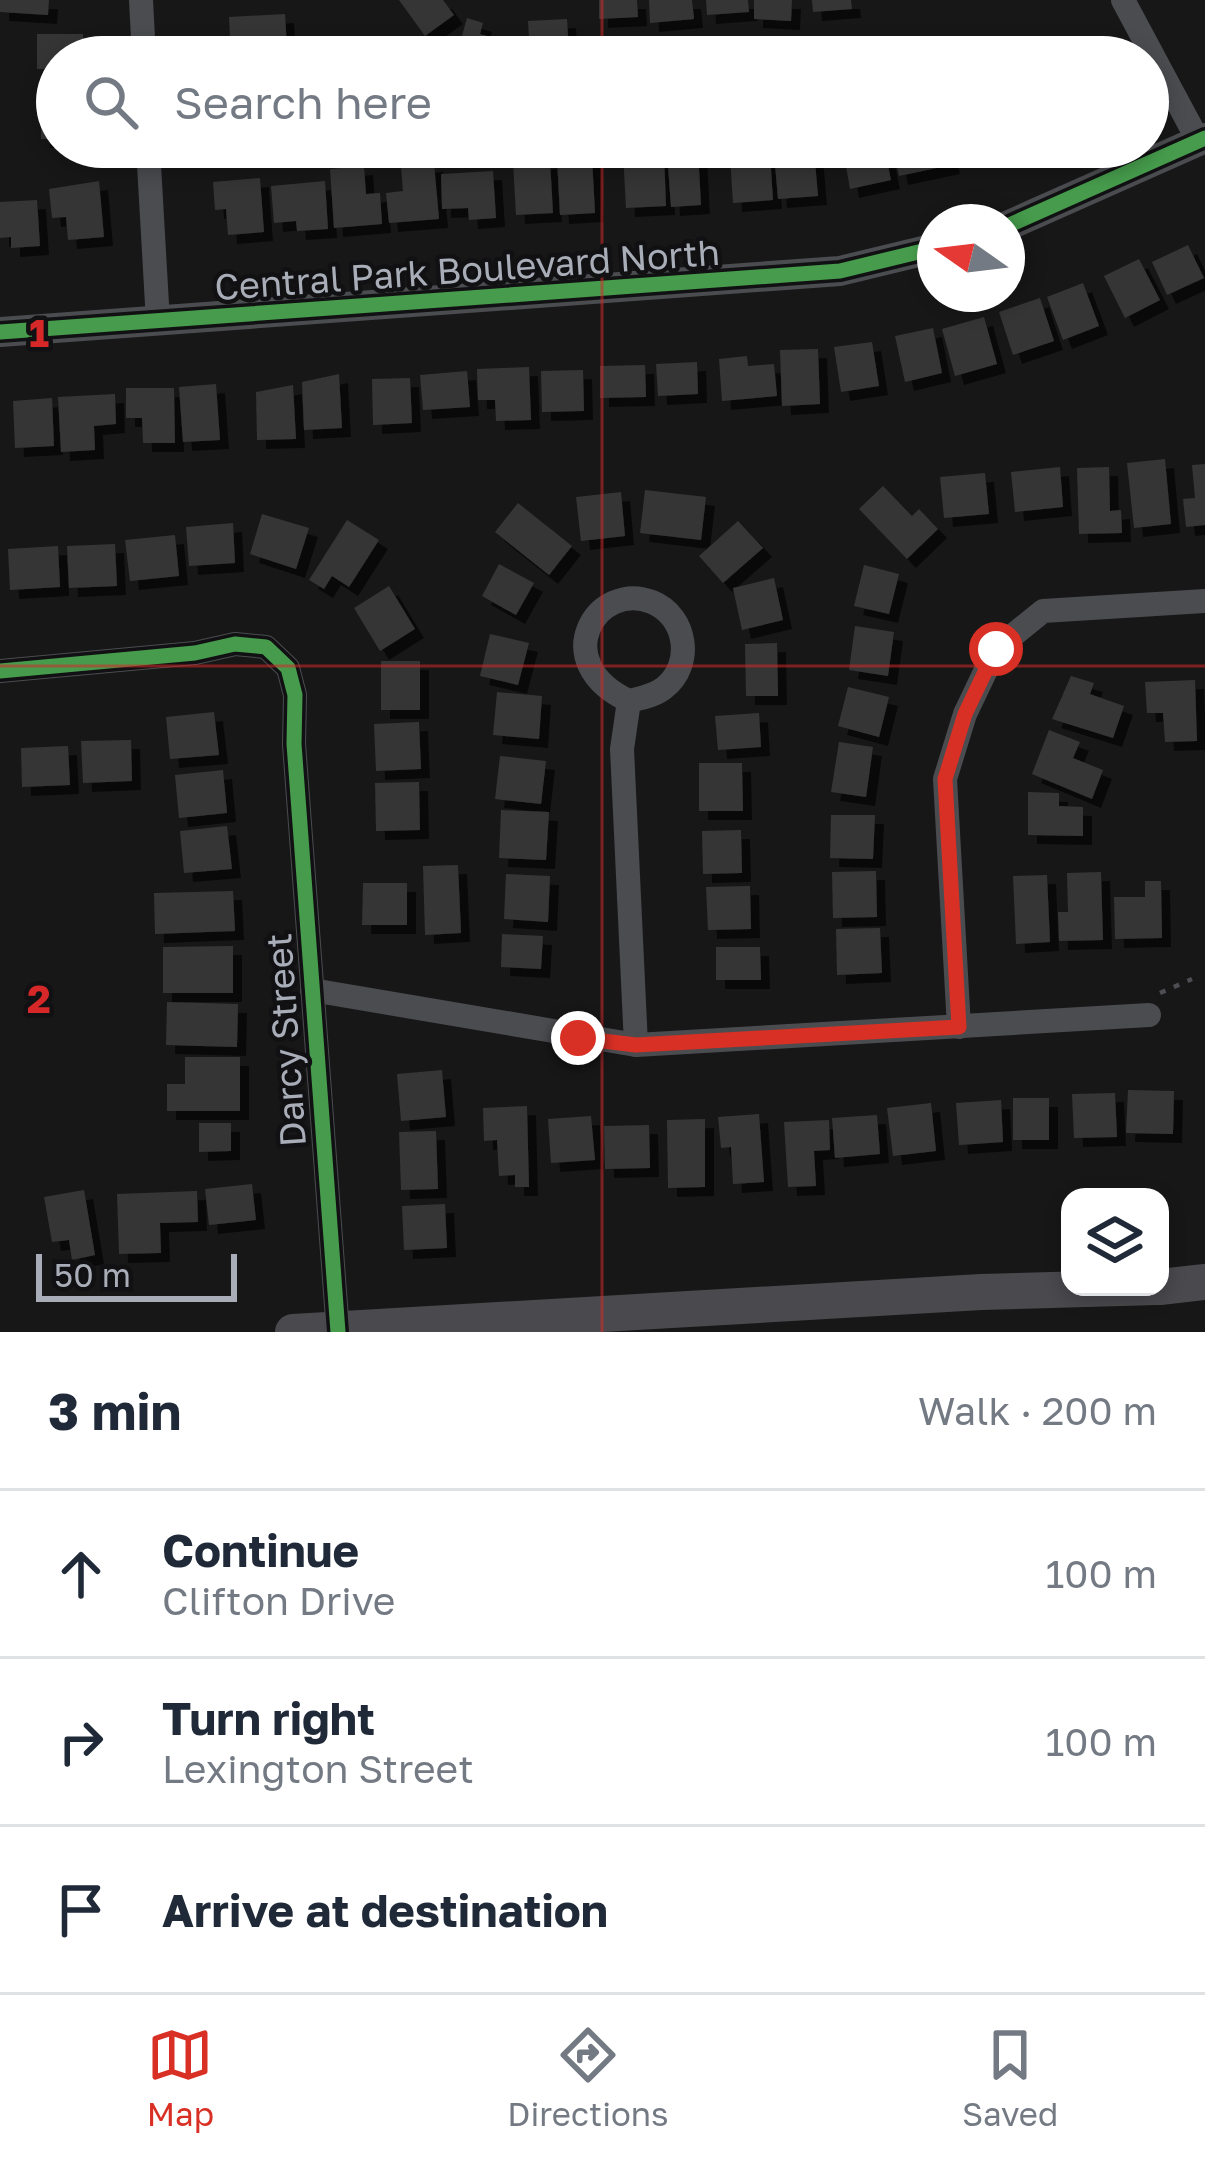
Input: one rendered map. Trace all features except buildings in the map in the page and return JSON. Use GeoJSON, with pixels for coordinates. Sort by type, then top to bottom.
{"type":"FeatureCollection","features":[{"type":"Feature","properties":{"kind":"main road"},"geometry":{"type":"LineString","coordinates":[[1169,1286],[1205,1282]]}},
{"type":"Feature","properties":{"kind":"main road"},"geometry":{"type":"LineString","coordinates":[[293,1332],[1061,1290]]}},
{"type":"Feature","properties":{"kind":"street"},"geometry":{"type":"LineString","coordinates":[[141,0],[143,36]]}},
{"type":"Feature","properties":{"kind":"street"},"geometry":{"type":"LineString","coordinates":[[1123,0],[1143,36]]}},
{"type":"Feature","properties":{"kind":"street"},"geometry":{"type":"LineString","coordinates":[[1169,82],[1202,140],[1169,155]]}},
{"type":"Feature","properties":{"kind":"street"},"geometry":{"type":"LineString","coordinates":[[149,168],[158,322]]}},
{"type":"Feature","properties":{"kind":"street"},"geometry":{"type":"LineString","coordinates":[[1025,218],[1139,168]]}},
{"type":"Feature","properties":{"kind":"street","name":"Central Park Boulevard North"},"geometry":{"type":"LineString","coordinates":[[0,332],[840,271],[917,252]]}},
{"type":"Feature","properties":{"kind":"street"},"geometry":{"type":"LineString","coordinates":[[638,599],[668,612],[678,625],[683,659],[665,688],[629,701],[602,686],[592,674],[585,644],[596,616],[608,606],[638,599]]}},
{"type":"Feature","properties":{"kind":"street"},"geometry":{"type":"LineString","coordinates":[[959,1027],[945,779],[965,714],[996,649],[1043,610],[1205,602]]}},
{"type":"Feature","properties":{"kind":"street","name":"Darcy Street"},"geometry":{"type":"LineString","coordinates":[[0,671],[195,653],[235,644],[266,647],[287,668],[295,695],[294,744],[337,1330]]}},
{"type":"Feature","properties":{"kind":"street"},"geometry":{"type":"LineString","coordinates":[[629,701],[622,749],[636,1045]]}},
{"type":"Feature","properties":{"kind":"street"},"geometry":{"type":"LineString","coordinates":[[312,990],[636,1045],[1149,1015]]}},
{"type":"Feature","properties":{"kind":"path"},"geometry":{"type":"LineString","coordinates":[[1149,1015],[1161,991],[1192,980]]}},
{"type":"Feature","properties":{"kind":"cycle path"},"geometry":{"type":"LineString","coordinates":[[1169,154],[1205,138]]}},
{"type":"Feature","properties":{"kind":"cycle path"},"geometry":{"type":"LineString","coordinates":[[1025,218],[1138,168]]}},
{"type":"Feature","properties":{"kind":"cycle path"},"geometry":{"type":"LineString","coordinates":[[0,332],[840,271],[917,252]]}},
{"type":"Feature","properties":{"kind":"cycle path"},"geometry":{"type":"LineString","coordinates":[[0,671],[195,653],[235,644],[266,647],[288,668],[295,695],[294,744],[338,1332]]}},
{"type":"Feature","properties":{"kind":"route"},"geometry":{"type":"LineString","coordinates":[[578,1038],[636,1045],[959,1027],[945,779],[965,714],[996,649]]}}]}
